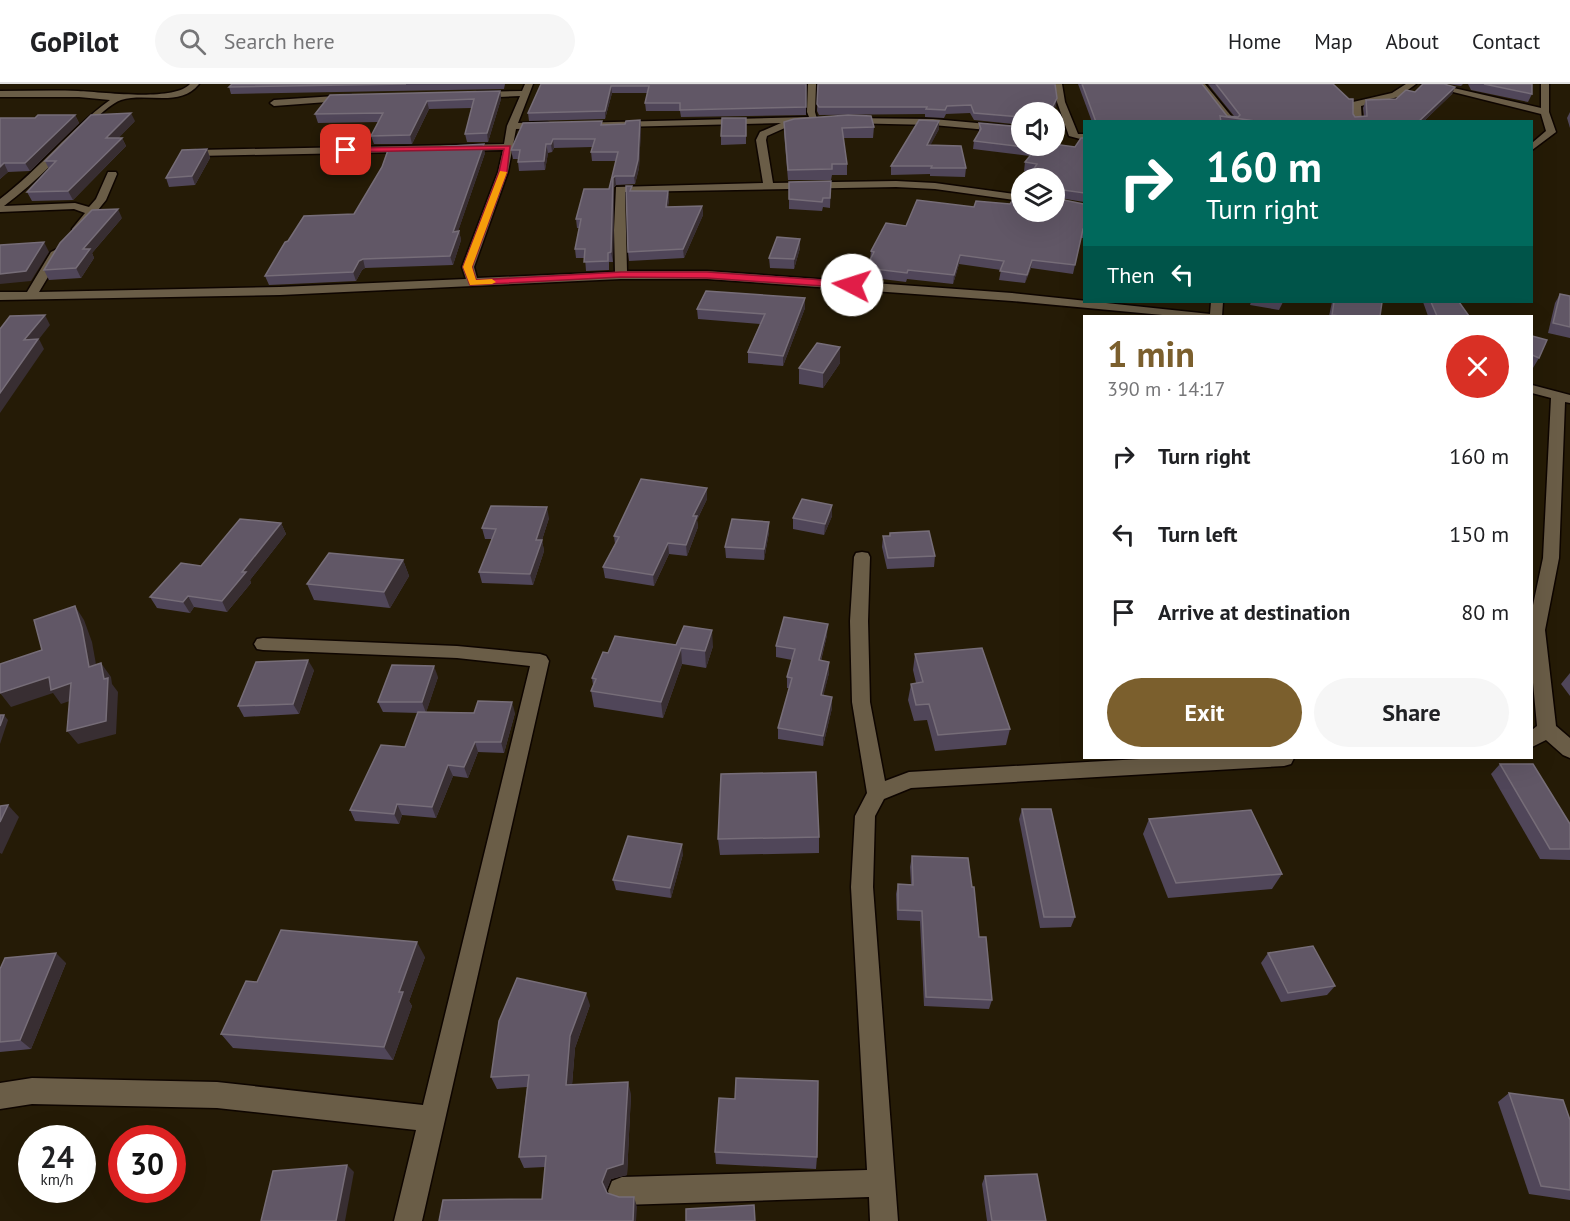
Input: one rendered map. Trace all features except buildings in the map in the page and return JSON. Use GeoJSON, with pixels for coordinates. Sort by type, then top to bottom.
{"type":"FeatureCollection","features":[{"type":"Feature","properties":{"kind":"street"},"geometry":{"type":"LineString","coordinates":[[0,94],[79,94],[118,98],[175,95],[188,92],[195,84]]}},
{"type":"Feature","properties":{"kind":"street"},"geometry":{"type":"LineString","coordinates":[[812,84],[811,112],[815,120]]}},
{"type":"Feature","properties":{"kind":"street"},"geometry":{"type":"LineString","coordinates":[[1058,84],[1061,102],[1074,136]]}},
{"type":"Feature","properties":{"kind":"street"},"geometry":{"type":"LineString","coordinates":[[1201,84],[1230,120]]}},
{"type":"Feature","properties":{"kind":"street"},"geometry":{"type":"LineString","coordinates":[[1357,120],[1356,104],[1395,95],[1412,84]]}},
{"type":"Feature","properties":{"kind":"street"},"geometry":{"type":"LineString","coordinates":[[1425,84],[1545,112]]}},
{"type":"Feature","properties":{"kind":"street"},"geometry":{"type":"LineString","coordinates":[[1533,146],[1551,132],[1545,112],[1545,84]]}},
{"type":"Feature","properties":{"kind":"street"},"geometry":{"type":"LineString","coordinates":[[470,95],[528,88],[512,126],[503,172],[468,267],[473,283]]}},
{"type":"Feature","properties":{"kind":"street"},"geometry":{"type":"LineString","coordinates":[[0,204],[50,162],[95,114],[118,98]]}},
{"type":"Feature","properties":{"kind":"street"},"geometry":{"type":"LineString","coordinates":[[274,103],[358,98]]}},
{"type":"Feature","properties":{"kind":"street"},"geometry":{"type":"LineString","coordinates":[[768,186],[761,140],[763,134],[785,125],[815,120]]}},
{"type":"Feature","properties":{"kind":"street"},"geometry":{"type":"LineString","coordinates":[[570,125],[827,120]]}},
{"type":"Feature","properties":{"kind":"street"},"geometry":{"type":"LineString","coordinates":[[838,121],[933,122],[1011,129]]}},
{"type":"Feature","properties":{"kind":"street"},"geometry":{"type":"LineString","coordinates":[[512,126],[559,125]]}},
{"type":"Feature","properties":{"kind":"street"},"geometry":{"type":"LineString","coordinates":[[196,153],[508,147]]}},
{"type":"Feature","properties":{"kind":"street"},"geometry":{"type":"LineString","coordinates":[[32,294],[68,239],[92,212],[107,190],[112,174]]}},
{"type":"Feature","properties":{"kind":"street"},"geometry":{"type":"LineString","coordinates":[[621,275],[620,189],[935,186],[1011,196]]}},
{"type":"Feature","properties":{"kind":"street"},"geometry":{"type":"LineString","coordinates":[[0,209],[75,206],[92,212]]}},
{"type":"Feature","properties":{"kind":"street"},"geometry":{"type":"LineString","coordinates":[[0,296],[280,291],[621,275],[707,275],[1012,297],[1195,315]]}},
{"type":"Feature","properties":{"kind":"street"},"geometry":{"type":"LineString","coordinates":[[1533,389],[1564,397],[1551,558],[1536,630],[1539,734],[1570,750]]}},
{"type":"Feature","properties":{"kind":"street"},"geometry":{"type":"LineString","coordinates":[[862,557],[859,621],[861,702],[877,793],[865,816],[862,887],[884,1221]]}},
{"type":"Feature","properties":{"kind":"street"},"geometry":{"type":"LineString","coordinates":[[263,644],[457,652],[540,661],[408,1221]]}},
{"type":"Feature","properties":{"kind":"street"},"geometry":{"type":"LineString","coordinates":[[877,793],[909,780],[1213,759]]}},
{"type":"Feature","properties":{"kind":"street"},"geometry":{"type":"LineString","coordinates":[[0,1096],[32,1091],[217,1095],[431,1119]]}},
{"type":"Feature","properties":{"kind":"street"},"geometry":{"type":"LineString","coordinates":[[622,1191],[882,1183]]}},
{"type":"Feature","properties":{"kind":"slow traffic"},"geometry":{"type":"LineString","coordinates":[[492,282],[473,283],[468,267],[503,172]]}},
{"type":"Feature","properties":{"kind":"route"},"geometry":{"type":"LineString","coordinates":[[346,150],[508,147],[503,172],[468,267],[473,283],[621,275],[707,275],[852,285]]}}]}
